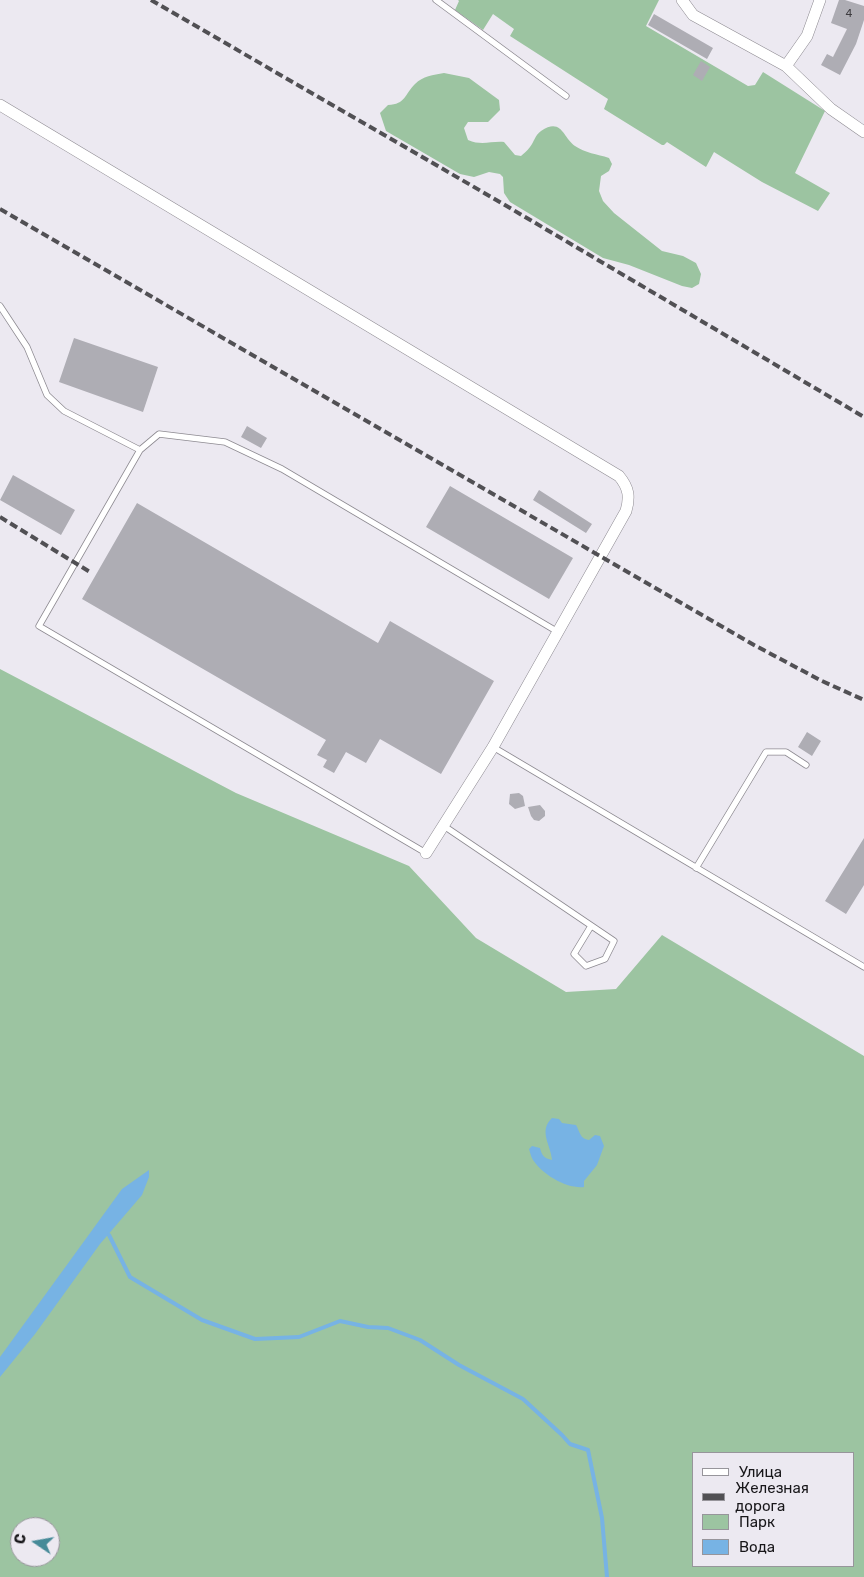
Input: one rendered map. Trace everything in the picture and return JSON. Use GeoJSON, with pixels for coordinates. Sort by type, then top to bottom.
{"type":"FeatureCollection","features":[{"type":"Feature","properties":{"kind":"street"},"geometry":{"type":"LineString","coordinates":[[682,0],[693,15],[786,66],[831,109],[864,132]]}},
{"type":"Feature","properties":{"kind":"street"},"geometry":{"type":"LineString","coordinates":[[786,66],[806,36],[820,0]]}},
{"type":"Feature","properties":{"kind":"street"},"geometry":{"type":"LineString","coordinates":[[0,105],[619,476],[625,484],[628,492],[626,511],[493,747],[426,854]]}},
{"type":"Feature","properties":{"kind":"lane"},"geometry":{"type":"LineString","coordinates":[[436,0],[566,96]]}},
{"type":"Feature","properties":{"kind":"lane"},"geometry":{"type":"LineString","coordinates":[[0,306],[27,347],[46,395],[64,411],[140,450]]}},
{"type":"Feature","properties":{"kind":"lane"},"geometry":{"type":"LineString","coordinates":[[426,854],[39,626],[140,450],[159,434],[225,442],[282,469],[558,632]]}},
{"type":"Feature","properties":{"kind":"lane"},"geometry":{"type":"LineString","coordinates":[[493,747],[864,967]]}},
{"type":"Feature","properties":{"kind":"lane"},"geometry":{"type":"LineString","coordinates":[[696,868],[766,752],[786,752],[806,765]]}},
{"type":"Feature","properties":{"kind":"lane"},"geometry":{"type":"LineString","coordinates":[[444,826],[614,941],[605,958],[586,966],[574,954],[591,926]]}},
{"type":"Feature","properties":{"kind":"green space"},"geometry":{"type":"Polygon","coordinates":[[[458,0],[659,0],[646,26],[748,86],[755,85],[763,72],[825,111],[795,173],[830,193],[818,211],[762,182],[714,152],[706,167],[667,142],[662,145],[604,109],[608,99],[510,36],[514,29],[493,14],[483,30],[455,10],[458,0]]]}},
{"type":"Feature","properties":{"kind":"green space"},"geometry":{"type":"Polygon","coordinates":[[[444,73],[469,78],[499,100],[500,110],[488,122],[468,122],[464,128],[468,140],[482,143],[504,142],[515,155],[521,156],[530,147],[539,133],[553,126],[558,127],[575,146],[587,152],[609,158],[612,164],[609,171],[601,176],[599,191],[603,201],[614,213],[662,251],[683,256],[696,263],[701,274],[699,284],[692,288],[682,286],[629,265],[603,258],[510,202],[504,193],[503,177],[500,174],[489,172],[474,177],[460,174],[386,131],[380,113],[388,105],[402,101],[411,88],[421,79],[444,73]]]}},
{"type":"Feature","properties":{"kind":"green space"},"geometry":{"type":"Polygon","coordinates":[[[0,669],[236,793],[409,866],[476,938],[566,992],[616,989],[662,935],[864,1056],[864,1577],[0,1577],[0,669]]]}},
{"type":"Feature","properties":{"kind":"water"},"geometry":{"type":"Polygon","coordinates":[[[552,1118],[559,1119],[562,1123],[576,1125],[581,1135],[586,1139],[589,1140],[595,1135],[600,1136],[604,1146],[597,1165],[584,1181],[584,1187],[570,1186],[556,1180],[537,1166],[532,1159],[529,1149],[532,1146],[540,1148],[544,1156],[552,1160],[546,1138],[546,1128],[552,1118]]]}},
{"type":"Feature","properties":{"kind":"water"},"geometry":{"type":"Polygon","coordinates":[[[149,1170],[149,1177],[142,1195],[100,1244],[35,1334],[0,1377],[0,1357],[122,1189],[149,1170]]]}},
{"type":"Feature","properties":{"kind":"building"},"geometry":{"type":"Polygon","coordinates":[[[839,0],[864,6],[864,20],[856,44],[840,75],[821,65],[827,54],[833,57],[847,29],[831,23],[839,0]]]}},
{"type":"Feature","properties":{"kind":"building"},"geometry":{"type":"Polygon","coordinates":[[[654,14],[713,48],[707,59],[648,25],[654,14]]]}},
{"type":"Feature","properties":{"kind":"building"},"geometry":{"type":"Polygon","coordinates":[[[701,61],[710,67],[702,81],[693,75],[701,61]]]}},
{"type":"Feature","properties":{"kind":"building"},"geometry":{"type":"Polygon","coordinates":[[[74,338],[158,367],[143,412],[59,382],[74,338]]]}},
{"type":"Feature","properties":{"kind":"building"},"geometry":{"type":"Polygon","coordinates":[[[247,426],[267,438],[261,448],[241,437],[247,426]]]}},
{"type":"Feature","properties":{"kind":"building"},"geometry":{"type":"Polygon","coordinates":[[[13,475],[75,510],[61,535],[0,500],[13,475]]]}},
{"type":"Feature","properties":{"kind":"building"},"geometry":{"type":"Polygon","coordinates":[[[450,486],[573,558],[549,599],[426,527],[450,486]]]}},
{"type":"Feature","properties":{"kind":"building"},"geometry":{"type":"Polygon","coordinates":[[[539,490],[592,524],[586,533],[533,500],[539,490]]]}},
{"type":"Feature","properties":{"kind":"building"},"geometry":{"type":"Polygon","coordinates":[[[137,503],[378,643],[390,621],[494,681],[441,774],[380,739],[366,763],[346,752],[334,773],[323,767],[327,760],[317,755],[326,740],[82,599],[137,503]]]}},
{"type":"Feature","properties":{"kind":"building"},"geometry":{"type":"Polygon","coordinates":[[[807,732],[821,741],[812,756],[798,747],[807,732]]]}},
{"type":"Feature","properties":{"kind":"building"},"geometry":{"type":"Polygon","coordinates":[[[519,793],[523,796],[525,806],[515,809],[509,804],[510,794],[519,793]]]}},
{"type":"Feature","properties":{"kind":"building"},"geometry":{"type":"Polygon","coordinates":[[[540,805],[545,811],[545,816],[539,821],[534,820],[528,807],[540,805]]]}},
{"type":"Feature","properties":{"kind":"building"},"geometry":{"type":"Polygon","coordinates":[[[864,838],[864,885],[846,914],[825,901],[864,838]]]}},
{"type":"Feature","properties":{"kind":"waterway"},"geometry":{"type":"LineString","coordinates":[[109,1235],[130,1277],[202,1320],[255,1339],[299,1337],[340,1321],[368,1327],[388,1328],[420,1340],[459,1365],[523,1399],[570,1444],[588,1450],[602,1518],[607,1577]]}},
{"type":"Feature","properties":{"kind":"railway"},"geometry":{"type":"LineString","coordinates":[[151,0],[493,198],[864,417]]}},
{"type":"Feature","properties":{"kind":"railway"},"geometry":{"type":"LineString","coordinates":[[0,209],[754,645],[822,681],[864,700]]}},
{"type":"Feature","properties":{"kind":"railway"},"geometry":{"type":"LineString","coordinates":[[0,517],[90,572]]}}]}
